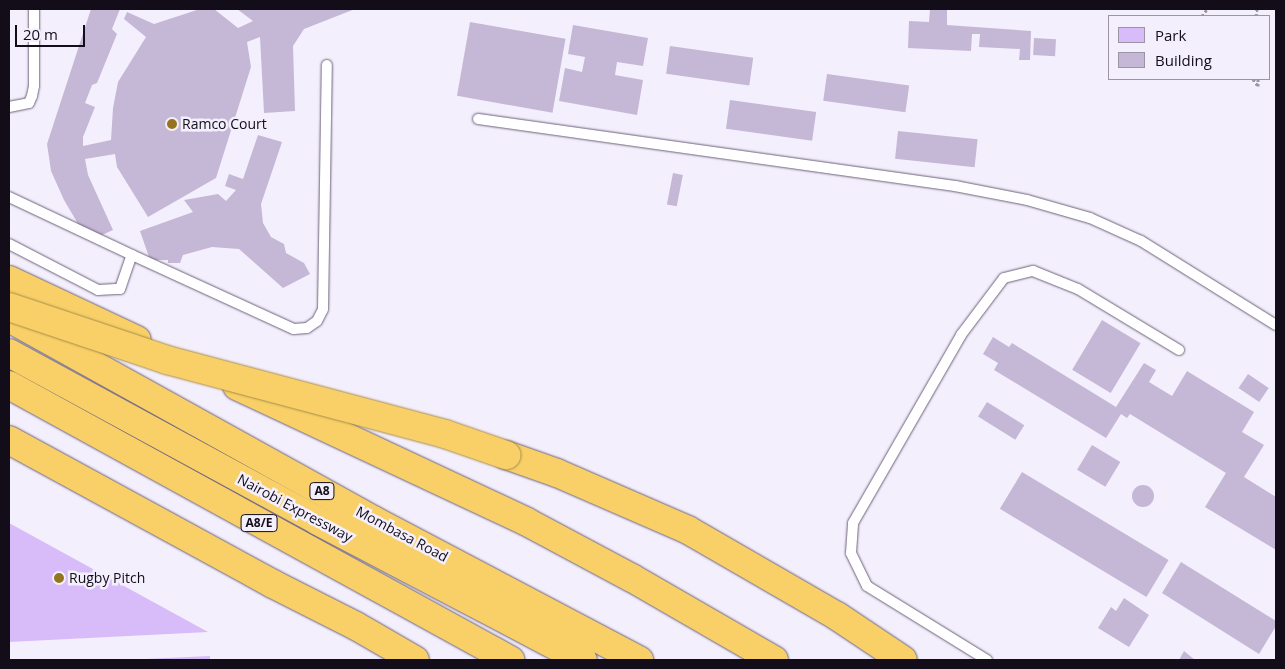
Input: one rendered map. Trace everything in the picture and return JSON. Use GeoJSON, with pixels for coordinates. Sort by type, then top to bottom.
{"type":"FeatureCollection","features":[{"type":"Feature","properties":{"kind":"highway"},"geometry":{"type":"LineString","coordinates":[[9,280],[527,522],[632,578],[774,660]]}},
{"type":"Feature","properties":{"kind":"highway"},"geometry":{"type":"LineString","coordinates":[[9,308],[167,360],[445,434],[557,473],[688,530],[837,616],[903,660]]}},
{"type":"Feature","properties":{"kind":"highway","name":"Mombasa Road"},"geometry":{"type":"LineString","coordinates":[[9,318],[373,520],[639,660]]}},
{"type":"Feature","properties":{"kind":"highway","name":"Nairobi Expressway"},"geometry":{"type":"LineString","coordinates":[[9,353],[318,521],[582,660]]}},
{"type":"Feature","properties":{"kind":"highway","name":"A8/E"},"geometry":{"type":"LineString","coordinates":[[9,385],[510,660]]}},
{"type":"Feature","properties":{"kind":"highway"},"geometry":{"type":"LineString","coordinates":[[9,440],[416,660]]}},
{"type":"Feature","properties":{"kind":"highway"},"geometry":{"type":"LineString","coordinates":[[398,600],[500,660]]}},
{"type":"Feature","properties":{"kind":"highway"},"geometry":{"type":"LineString","coordinates":[[356,626],[388,660]]}},
{"type":"Feature","properties":{"kind":"lane"},"geometry":{"type":"LineString","coordinates":[[9,107],[28,103],[32,96],[34,86],[34,9]]}},
{"type":"Feature","properties":{"kind":"lane"},"geometry":{"type":"LineString","coordinates":[[9,197],[294,328],[307,328],[317,321],[323,309],[327,65]]}},
{"type":"Feature","properties":{"kind":"lane"},"geometry":{"type":"LineString","coordinates":[[478,119],[955,186],[1027,200],[1090,218],[1141,241],[1276,325]]}},
{"type":"Feature","properties":{"kind":"lane"},"geometry":{"type":"LineString","coordinates":[[9,244],[98,290],[120,289],[132,255]]}},
{"type":"Feature","properties":{"kind":"lane"},"geometry":{"type":"LineString","coordinates":[[987,660],[867,586],[852,553],[853,523],[961,335],[1004,278],[1033,271],[1078,289],[1179,350]]}},
{"type":"Feature","properties":{"kind":"path"},"geometry":{"type":"LineString","coordinates":[[1254,80],[1258,86],[1258,80]]}},
{"type":"Feature","properties":{"kind":"green space","name":"Rugby Pitch"},"geometry":{"type":"Polygon","coordinates":[[[9,523],[208,632],[9,642],[9,523]]]}},
{"type":"Feature","properties":{"kind":"green space"},"geometry":{"type":"Polygon","coordinates":[[[210,656],[210,660],[123,660],[210,656]]]}},
{"type":"Feature","properties":{"kind":"building","name":"Ramco Court"},"geometry":{"type":"Polygon","coordinates":[[[91,9],[120,9],[112,29],[117,34],[97,83],[92,85],[85,103],[95,107],[83,137],[83,146],[111,140],[113,108],[118,82],[146,37],[124,19],[127,12],[154,24],[200,9],[214,9],[238,28],[253,21],[237,9],[355,9],[304,29],[293,46],[295,111],[264,113],[260,37],[247,42],[251,67],[216,178],[148,217],[117,167],[115,154],[85,159],[88,175],[113,230],[102,235],[102,240],[87,239],[64,200],[51,171],[47,144],[91,9]]]}},
{"type":"Feature","properties":{"kind":"building"},"geometry":{"type":"Polygon","coordinates":[[[930,9],[947,9],[947,25],[1031,31],[1030,60],[1019,60],[1020,49],[979,47],[980,34],[972,34],[971,51],[908,48],[909,21],[929,22],[930,9]]]}},
{"type":"Feature","properties":{"kind":"building"},"geometry":{"type":"Polygon","coordinates":[[[470,22],[566,39],[553,113],[457,96],[470,22]]]}},
{"type":"Feature","properties":{"kind":"building"},"geometry":{"type":"Polygon","coordinates":[[[573,25],[648,38],[643,66],[617,62],[615,75],[643,80],[637,115],[559,101],[565,68],[582,72],[585,57],[568,54],[573,25]]]}},
{"type":"Feature","properties":{"kind":"building"},"geometry":{"type":"Polygon","coordinates":[[[1034,38],[1056,39],[1055,56],[1033,55],[1034,38]]]}},
{"type":"Feature","properties":{"kind":"building"},"geometry":{"type":"Polygon","coordinates":[[[670,46],[753,58],[749,85],[666,74],[670,46]]]}},
{"type":"Feature","properties":{"kind":"building"},"geometry":{"type":"Polygon","coordinates":[[[827,74],[909,86],[905,112],[823,101],[827,74]]]}},
{"type":"Feature","properties":{"kind":"building"},"geometry":{"type":"Polygon","coordinates":[[[730,100],[816,112],[812,141],[726,129],[730,100]]]}},
{"type":"Feature","properties":{"kind":"building"},"geometry":{"type":"Polygon","coordinates":[[[898,131],[978,139],[975,167],[895,159],[898,131]]]}},
{"type":"Feature","properties":{"kind":"building"},"geometry":{"type":"Polygon","coordinates":[[[258,135],[282,142],[261,204],[263,223],[271,237],[284,244],[286,253],[304,263],[310,274],[283,288],[239,249],[212,247],[183,255],[180,263],[168,263],[168,260],[150,260],[140,231],[193,212],[184,200],[218,194],[226,201],[236,190],[225,186],[229,174],[243,179],[258,135]]]}},
{"type":"Feature","properties":{"kind":"building"},"geometry":{"type":"Polygon","coordinates":[[[673,173],[683,175],[677,206],[667,204],[673,173]]]}},
{"type":"Feature","properties":{"kind":"building"},"geometry":{"type":"Polygon","coordinates":[[[1102,320],[1141,343],[1111,393],[1072,370],[1102,320]]]}},
{"type":"Feature","properties":{"kind":"building"},"geometry":{"type":"Polygon","coordinates":[[[993,337],[1009,347],[1012,343],[1116,407],[1144,363],[1156,370],[1149,382],[1172,396],[1187,371],[1254,412],[1242,432],[1264,445],[1244,477],[1276,497],[1276,550],[1205,507],[1226,473],[1130,414],[1127,418],[1121,414],[1106,438],[994,370],[998,363],[983,354],[993,337]]]}},
{"type":"Feature","properties":{"kind":"building"},"geometry":{"type":"Polygon","coordinates":[[[1248,374],[1269,388],[1259,402],[1238,388],[1248,374]]]}},
{"type":"Feature","properties":{"kind":"building"},"geometry":{"type":"Polygon","coordinates":[[[987,402],[1024,425],[1015,440],[978,416],[987,402]]]}},
{"type":"Feature","properties":{"kind":"building"},"geometry":{"type":"Polygon","coordinates":[[[1092,445],[1120,462],[1105,487],[1077,470],[1092,445]]]}},
{"type":"Feature","properties":{"kind":"building"},"geometry":{"type":"Polygon","coordinates":[[[1022,472],[1169,560],[1146,597],[1000,509],[1022,472]]]}},
{"type":"Feature","properties":{"kind":"building"},"geometry":{"type":"Polygon","coordinates":[[[1143,485],[1151,488],[1154,496],[1151,504],[1143,507],[1135,504],[1132,496],[1135,488],[1143,485]]]}},
{"type":"Feature","properties":{"kind":"building"},"geometry":{"type":"Polygon","coordinates":[[[1181,562],[1276,621],[1276,626],[1259,654],[1162,593],[1181,562]]]}},
{"type":"Feature","properties":{"kind":"building"},"geometry":{"type":"Polygon","coordinates":[[[1124,598],[1149,615],[1129,647],[1098,628],[1111,607],[1116,611],[1124,598]]]}},
{"type":"Feature","properties":{"kind":"building"},"geometry":{"type":"Polygon","coordinates":[[[1184,651],[1195,660],[1179,660],[1184,651]]]}},
{"type":"Feature","properties":{"kind":"place","name":"Ramco Court"},"geometry":{"type":"Point","coordinates":[172,124]}},
{"type":"Feature","properties":{"kind":"place","name":"Rugby Pitch"},"geometry":{"type":"Point","coordinates":[59,578]}}]}
